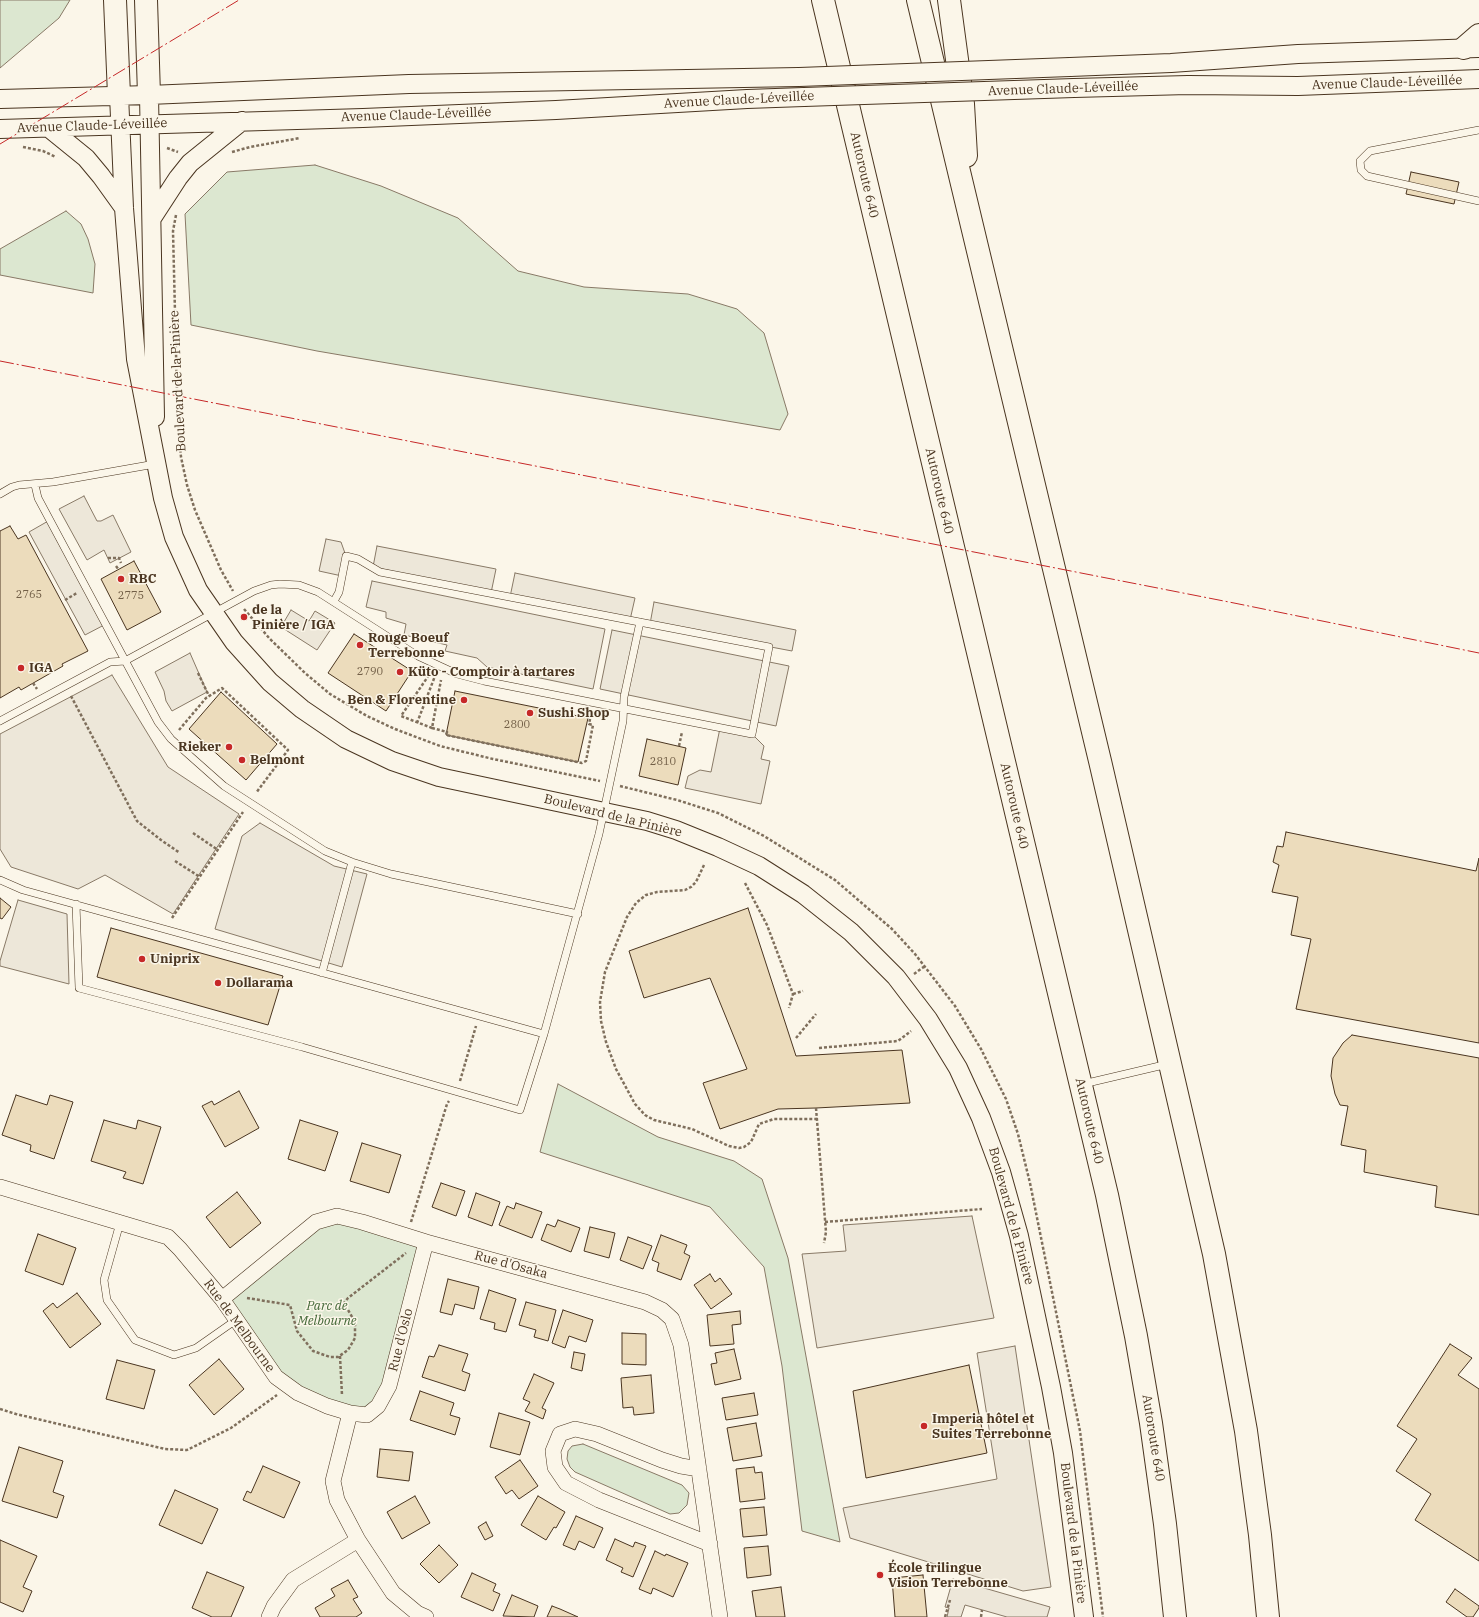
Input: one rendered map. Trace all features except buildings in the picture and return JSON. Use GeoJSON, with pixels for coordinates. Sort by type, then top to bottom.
{"type":"FeatureCollection","features":[{"type":"Feature","properties":{"kind":"highway"},"geometry":{"type":"LineString","coordinates":[[115,0],[119,95]]}},
{"type":"Feature","properties":{"kind":"highway"},"geometry":{"type":"LineString","coordinates":[[146,0],[149,95]]}},
{"type":"Feature","properties":{"kind":"highway","name":"Autoroute 640"},"geometry":{"type":"LineString","coordinates":[[823,0],[1107,1195],[1141,1363],[1160,1483],[1175,1617]]}},
{"type":"Feature","properties":{"kind":"highway"},"geometry":{"type":"LineString","coordinates":[[918,0],[1214,1254],[1237,1379],[1260,1535],[1268,1617]]}},
{"type":"Feature","properties":{"kind":"highway"},"geometry":{"type":"LineString","coordinates":[[949,0],[964,104],[968,207]]}},
{"type":"Feature","properties":{"kind":"street","name":"Avenue Claude-Léveillée"},"geometry":{"type":"LineString","coordinates":[[0,98],[149,95],[409,84],[799,76],[1070,67],[1170,63],[1474,44]]}},
{"type":"Feature","properties":{"kind":"street","name":"Avenue Claude-Léveillée"},"geometry":{"type":"LineString","coordinates":[[0,129],[242,122],[556,110],[804,97],[1188,85],[1298,86],[1479,79]]}},
{"type":"Feature","properties":{"kind":"street","name":"Boulevard de la Pinière"},"geometry":{"type":"LineString","coordinates":[[119,95],[124,208],[136,359],[162,498],[174,537],[198,590],[234,642],[280,691],[325,726],[358,745],[392,761],[439,776],[661,825],[718,846],[759,866],[803,894],[841,924],[879,959],[920,1008],[944,1044],[963,1078],[984,1124],[1001,1172],[1018,1236],[1051,1388],[1062,1447],[1084,1617]]}},
{"type":"Feature","properties":{"kind":"street","name":"Boulevard de la Pinière"},"geometry":{"type":"LineString","coordinates":[[149,95],[155,464]]}},
{"type":"Feature","properties":{"kind":"street"},"geometry":{"type":"LineString","coordinates":[[152,218],[175,182],[190,163],[242,122]]}},
{"type":"Feature","properties":{"kind":"street"},"geometry":{"type":"LineString","coordinates":[[49,128],[86,158],[124,208]]}},
{"type":"Feature","properties":{"kind":"street","name":"Rue de Melbourne"},"geometry":{"type":"LineString","coordinates":[[0,1187],[168,1237],[225,1296],[236,1320],[276,1377],[298,1393],[327,1406],[347,1412]]}},
{"type":"Feature","properties":{"kind":"street","name":"Rue d'Osaka"},"geometry":{"type":"LineString","coordinates":[[225,1296],[316,1222],[337,1216],[645,1302],[662,1310],[672,1319],[681,1345],[720,1617]]}},
{"type":"Feature","properties":{"kind":"street","name":"Rue d'Oslo"},"geometry":{"type":"LineString","coordinates":[[347,1412],[367,1415],[378,1406],[389,1386],[424,1241]]}},
{"type":"Feature","properties":{"kind":"street"},"geometry":{"type":"LineString","coordinates":[[347,1412],[333,1481],[337,1500],[358,1540],[393,1593],[417,1613],[426,1617]]}},
{"type":"Feature","properties":{"kind":"street"},"geometry":{"type":"LineString","coordinates":[[699,1469],[681,1466],[662,1460],[597,1434],[575,1429],[560,1434],[553,1451],[555,1467],[566,1483],[599,1500],[710,1544]]}},
{"type":"Feature","properties":{"kind":"street"},"geometry":{"type":"LineString","coordinates":[[269,1617],[274,1606],[293,1580],[358,1540]]}},
{"type":"Feature","properties":{"kind":"lane"},"geometry":{"type":"LineString","coordinates":[[1479,130],[1370,151],[1360,161],[1361,170],[1367,176],[1479,201]]}},
{"type":"Feature","properties":{"kind":"lane"},"geometry":{"type":"LineString","coordinates":[[0,494],[19,485],[35,484],[155,464]]}},
{"type":"Feature","properties":{"kind":"lane"},"geometry":{"type":"LineString","coordinates":[[35,484],[38,498],[145,701],[164,732],[224,786],[325,851],[352,862],[391,874],[578,914]]}},
{"type":"Feature","properties":{"kind":"lane"},"geometry":{"type":"LineString","coordinates":[[0,721],[110,662],[124,661],[254,591],[271,584],[289,584],[308,587],[334,601],[418,656],[457,674],[484,681],[752,734],[769,647],[380,572],[358,559],[346,556],[339,592],[334,601]]}},
{"type":"Feature","properties":{"kind":"lane"},"geometry":{"type":"LineString","coordinates":[[76,904],[76,946],[79,988],[302,1047],[520,1110],[544,1034],[578,914],[604,812],[622,721],[624,697],[640,622]]}},
{"type":"Feature","properties":{"kind":"lane"},"geometry":{"type":"LineString","coordinates":[[322,973],[352,862]]}},
{"type":"Feature","properties":{"kind":"lane"},"geometry":{"type":"LineString","coordinates":[[0,880],[23,890],[544,1034]]}},
{"type":"Feature","properties":{"kind":"lane"},"geometry":{"type":"LineString","coordinates":[[1081,1084],[1170,1064]]}},
{"type":"Feature","properties":{"kind":"lane"},"geometry":{"type":"LineString","coordinates":[[120,1223],[104,1280],[107,1300],[135,1340],[174,1355],[196,1348],[236,1320]]}},
{"type":"Feature","properties":{"kind":"path","name":"Avenue Claude-Léveillée"},"geometry":{"type":"LineString","coordinates":[[20,147],[43,151],[60,159]]}},
{"type":"Feature","properties":{"kind":"path","name":"Avenue Claude-Léveillée"},"geometry":{"type":"LineString","coordinates":[[161,148],[174,150],[182,156]]}},
{"type":"Feature","properties":{"kind":"path","name":"Boulevard de la Pinière"},"geometry":{"type":"LineString","coordinates":[[177,211],[173,231],[178,416],[181,457],[187,485],[195,510],[229,586]]}},
{"type":"Feature","properties":{"kind":"path"},"geometry":{"type":"LineString","coordinates":[[108,558],[119,558],[121,563]]}},
{"type":"Feature","properties":{"kind":"path"},"geometry":{"type":"LineString","coordinates":[[116,566],[119,570]]}},
{"type":"Feature","properties":{"kind":"path"},"geometry":{"type":"LineString","coordinates":[[248,614],[275,644],[305,673],[330,694],[367,716],[395,729],[440,746],[505,762],[594,779]]}},
{"type":"Feature","properties":{"kind":"path"},"geometry":{"type":"LineString","coordinates":[[198,673],[210,696]]}},
{"type":"Feature","properties":{"kind":"path"},"geometry":{"type":"LineString","coordinates":[[429,675],[402,716],[417,723],[447,732],[446,735],[582,762],[586,761],[592,725],[588,724],[591,714]]}},
{"type":"Feature","properties":{"kind":"path"},"geometry":{"type":"LineString","coordinates":[[417,723],[435,678]]}},
{"type":"Feature","properties":{"kind":"path"},"geometry":{"type":"LineString","coordinates":[[432,728],[441,680]]}},
{"type":"Feature","properties":{"kind":"path"},"geometry":{"type":"LineString","coordinates":[[33,683],[36,688]]}},
{"type":"Feature","properties":{"kind":"path"},"geometry":{"type":"LineString","coordinates":[[178,731],[210,696],[222,688],[288,750],[254,796]]}},
{"type":"Feature","properties":{"kind":"path"},"geometry":{"type":"LineString","coordinates":[[71,695],[137,821],[160,840],[180,853]]}},
{"type":"Feature","properties":{"kind":"path"},"geometry":{"type":"LineString","coordinates":[[679,746],[682,732]]}},
{"type":"Feature","properties":{"kind":"path","name":"Boulevard de la Pinière"},"geometry":{"type":"LineString","coordinates":[[626,787],[694,804],[725,816],[764,836],[835,880],[892,928],[915,954],[955,1006],[981,1049],[1006,1099],[1018,1134],[1031,1190],[1080,1431],[1103,1617]]}},
{"type":"Feature","properties":{"kind":"path"},"geometry":{"type":"LineString","coordinates":[[172,918],[243,812]]}},
{"type":"Feature","properties":{"kind":"path"},"geometry":{"type":"LineString","coordinates":[[193,833],[218,850]]}},
{"type":"Feature","properties":{"kind":"path"},"geometry":{"type":"LineString","coordinates":[[174,861],[200,878]]}},
{"type":"Feature","properties":{"kind":"path"},"geometry":{"type":"LineString","coordinates":[[704,865],[696,882],[691,887],[685,890],[657,892],[646,896],[636,903],[627,917],[605,972],[600,1002],[601,1021],[606,1042],[616,1069],[635,1104],[645,1115],[654,1120],[692,1129],[729,1146],[739,1148],[744,1147],[751,1142],[759,1124],[774,1119],[817,1119]]}},
{"type":"Feature","properties":{"kind":"path"},"geometry":{"type":"LineString","coordinates":[[746,883],[767,925],[794,994],[789,1008]]}},
{"type":"Feature","properties":{"kind":"path"},"geometry":{"type":"LineString","coordinates":[[794,994],[803,991]]}},
{"type":"Feature","properties":{"kind":"path"},"geometry":{"type":"LineString","coordinates":[[796,1038],[816,1014]]}},
{"type":"Feature","properties":{"kind":"path"},"geometry":{"type":"LineString","coordinates":[[410,1226],[447,1104],[457,1092],[479,1016]]}},
{"type":"Feature","properties":{"kind":"path"},"geometry":{"type":"LineString","coordinates":[[819,1048],[898,1041],[911,1031]]}},
{"type":"Feature","properties":{"kind":"path"},"geometry":{"type":"LineString","coordinates":[[816,1108],[826,1232],[824,1243]]}},
{"type":"Feature","properties":{"kind":"path"},"geometry":{"type":"LineString","coordinates":[[825,1222],[982,1209]]}},
{"type":"Feature","properties":{"kind":"path"},"geometry":{"type":"LineString","coordinates":[[225,1296],[290,1305],[297,1331],[312,1351],[330,1357],[340,1356],[348,1350],[355,1338],[355,1322],[344,1303],[348,1298],[424,1241]]}},
{"type":"Feature","properties":{"kind":"path"},"geometry":{"type":"LineString","coordinates":[[340,1356],[347,1412]]}},
{"type":"Feature","properties":{"kind":"path"},"geometry":{"type":"LineString","coordinates":[[0,1408],[16,1414],[165,1449],[187,1450],[231,1428],[288,1386]]}},
{"type":"Feature","properties":{"kind":"path"},"geometry":{"type":"LineString","coordinates":[[945,1617],[950,1600]]}},
{"type":"Feature","properties":{"kind":"path"},"geometry":{"type":"LineString","coordinates":[[981,1617],[982,1610]]}},
{"type":"Feature","properties":{"kind":"green space"},"geometry":{"type":"Polygon","coordinates":[[[0,0],[70,0],[59,18],[0,68],[0,0]]]}},
{"type":"Feature","properties":{"kind":"green space"},"geometry":{"type":"Polygon","coordinates":[[[315,165],[381,186],[458,218],[518,271],[584,287],[688,294],[737,309],[764,333],[788,414],[780,430],[317,351],[191,325],[185,214],[227,172],[315,165]]]}},
{"type":"Feature","properties":{"kind":"green space"},"geometry":{"type":"Polygon","coordinates":[[[66,211],[81,224],[88,239],[95,264],[93,293],[0,275],[0,249],[66,211]]]}},
{"type":"Feature","properties":{"kind":"green space"},"geometry":{"type":"Polygon","coordinates":[[[558,1084],[658,1137],[734,1161],[762,1179],[788,1258],[840,1542],[802,1531],[782,1366],[764,1267],[710,1207],[540,1152],[558,1084]]]}},
{"type":"Feature","properties":{"kind":"green space","name":"Parc de Melbourne"},"geometry":{"type":"Polygon","coordinates":[[[337,1216],[426,1242],[389,1386],[367,1415],[298,1393],[222,1299],[337,1216]]]}},
{"type":"Feature","properties":{"kind":"green space"},"geometry":{"type":"Polygon","coordinates":[[[583,1444],[682,1485],[689,1493],[687,1505],[679,1513],[670,1514],[575,1472],[570,1467],[567,1459],[568,1451],[572,1446],[583,1444]]]}},
{"type":"Feature","properties":{"kind":"shaded area"},"geometry":{"type":"Polygon","coordinates":[[[84,496],[97,521],[101,521],[113,515],[131,552],[110,563],[104,550],[87,560],[59,509],[84,496]]]}},
{"type":"Feature","properties":{"kind":"shaded area"},"geometry":{"type":"Polygon","coordinates":[[[50,520],[106,624],[85,635],[29,532],[50,520]]]}},
{"type":"Feature","properties":{"kind":"shaded area"},"geometry":{"type":"Polygon","coordinates":[[[326,539],[341,542],[346,556],[342,576],[319,571],[326,539]]]}},
{"type":"Feature","properties":{"kind":"shaded area"},"geometry":{"type":"Polygon","coordinates":[[[377,546],[496,569],[491,593],[373,567],[377,546]]]}},
{"type":"Feature","properties":{"kind":"shaded area"},"geometry":{"type":"Polygon","coordinates":[[[515,573],[635,598],[630,620],[510,597],[515,573]]]}},
{"type":"Feature","properties":{"kind":"shaded area"},"geometry":{"type":"Polygon","coordinates":[[[372,581],[605,629],[593,689],[487,667],[477,658],[445,651],[447,645],[404,635],[406,624],[386,618],[386,612],[366,607],[372,581]]]}},
{"type":"Feature","properties":{"kind":"shaded area"},"geometry":{"type":"Polygon","coordinates":[[[654,602],[796,630],[792,651],[650,624],[654,602]]]}},
{"type":"Feature","properties":{"kind":"shaded area"},"geometry":{"type":"Polygon","coordinates":[[[291,610],[309,621],[315,611],[335,623],[317,650],[281,627],[291,610]]]}},
{"type":"Feature","properties":{"kind":"shaded area"},"geometry":{"type":"Polygon","coordinates":[[[612,630],[789,666],[776,726],[600,689],[612,630]]]}},
{"type":"Feature","properties":{"kind":"shaded area"},"geometry":{"type":"Polygon","coordinates":[[[190,653],[207,692],[172,711],[166,701],[164,691],[155,672],[190,653]]]}},
{"type":"Feature","properties":{"kind":"shaded area"},"geometry":{"type":"Polygon","coordinates":[[[112,675],[168,767],[239,814],[173,914],[105,875],[78,889],[11,867],[0,849],[0,734],[112,675]]]}},
{"type":"Feature","properties":{"kind":"shaded area"},"geometry":{"type":"Polygon","coordinates":[[[720,728],[752,734],[764,746],[761,759],[770,761],[761,804],[685,788],[688,776],[700,770],[711,772],[720,728]]]}},
{"type":"Feature","properties":{"kind":"shaded area"},"geometry":{"type":"Polygon","coordinates":[[[260,823],[334,866],[367,874],[342,967],[215,929],[242,836],[260,823]]]}},
{"type":"Feature","properties":{"kind":"shaded area"},"geometry":{"type":"Polygon","coordinates":[[[18,900],[67,914],[69,984],[0,966],[0,961],[18,900]]]}},
{"type":"Feature","properties":{"kind":"shaded area"},"geometry":{"type":"Polygon","coordinates":[[[972,1216],[994,1318],[817,1348],[802,1254],[846,1251],[843,1225],[972,1216]]]}},
{"type":"Feature","properties":{"kind":"shaded area"},"geometry":{"type":"Polygon","coordinates":[[[1015,1346],[1051,1587],[1023,1591],[850,1538],[843,1508],[997,1479],[977,1353],[1015,1346]]]}},
{"type":"Feature","properties":{"kind":"shaded area"},"geometry":{"type":"Polygon","coordinates":[[[953,1579],[1050,1607],[1047,1617],[1007,1617],[965,1605],[961,1617],[947,1617],[949,1608],[945,1607],[953,1579]]]}},
{"type":"Feature","properties":{"kind":"power"},"geometry":{"type":"LineString","coordinates":[[0,144],[239,0]]}},
{"type":"Feature","properties":{"kind":"power"},"geometry":{"type":"LineString","coordinates":[[0,361],[1234,603],[1479,653]]}},
{"type":"Feature","properties":{"kind":"place","name":"RBC"},"geometry":{"type":"Point","coordinates":[121,579]}},
{"type":"Feature","properties":{"kind":"place","name":"de la Pinière / IGA"},"geometry":{"type":"Point","coordinates":[244,617]}},
{"type":"Feature","properties":{"kind":"place","name":"Rouge Boeuf Terrebonne"},"geometry":{"type":"Point","coordinates":[360,645]}},
{"type":"Feature","properties":{"kind":"place","name":"IGA"},"geometry":{"type":"Point","coordinates":[21,668]}},
{"type":"Feature","properties":{"kind":"place","name":"Küto - Comptoir à tartares"},"geometry":{"type":"Point","coordinates":[400,672]}},
{"type":"Feature","properties":{"kind":"place","name":"Ben & Florentine"},"geometry":{"type":"Point","coordinates":[464,700]}},
{"type":"Feature","properties":{"kind":"place","name":"Sushi Shop"},"geometry":{"type":"Point","coordinates":[530,713]}},
{"type":"Feature","properties":{"kind":"place","name":"Rieker"},"geometry":{"type":"Point","coordinates":[229,747]}},
{"type":"Feature","properties":{"kind":"place","name":"Belmont"},"geometry":{"type":"Point","coordinates":[242,760]}},
{"type":"Feature","properties":{"kind":"place","name":"Uniprix"},"geometry":{"type":"Point","coordinates":[142,959]}},
{"type":"Feature","properties":{"kind":"place","name":"Dollarama"},"geometry":{"type":"Point","coordinates":[218,983]}},
{"type":"Feature","properties":{"kind":"place","name":"Imperia hôtel et Suites Terrebonne"},"geometry":{"type":"Point","coordinates":[924,1426]}},
{"type":"Feature","properties":{"kind":"place","name":"École trilingue Vision Terrebonne"},"geometry":{"type":"Point","coordinates":[880,1575]}}]}
